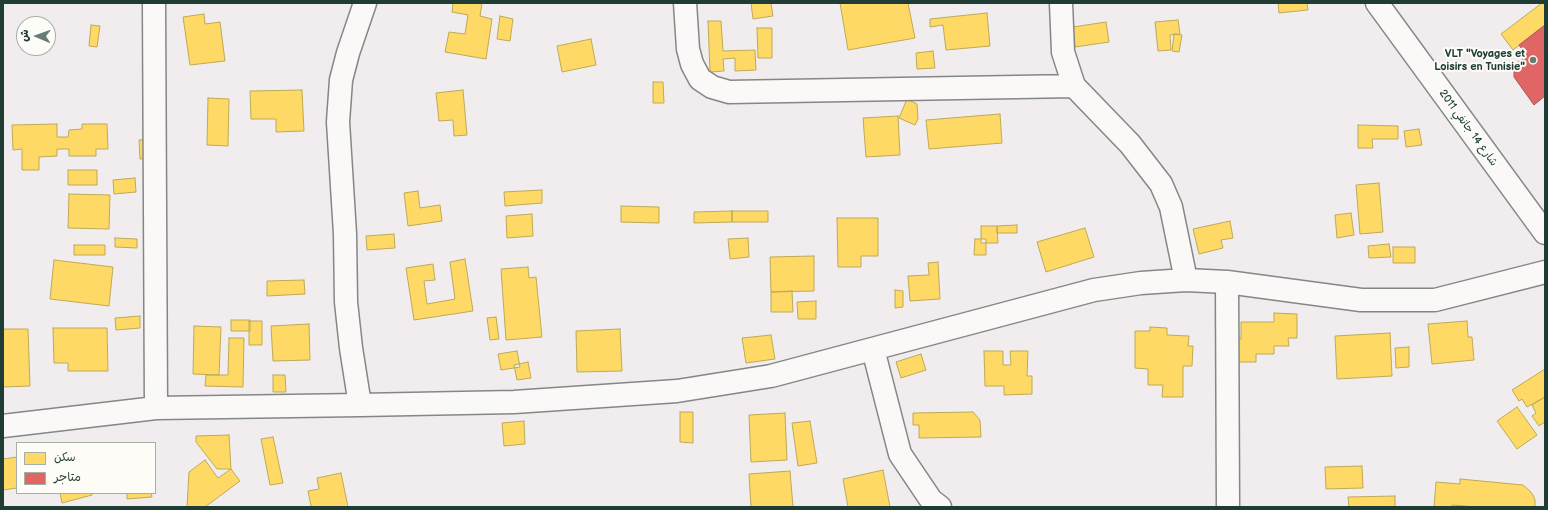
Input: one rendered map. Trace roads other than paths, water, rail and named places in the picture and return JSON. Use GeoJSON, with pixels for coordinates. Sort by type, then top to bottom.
{"type":"FeatureCollection","features":[{"type":"Feature","properties":{"kind":"street"},"geometry":{"type":"LineString","coordinates":[[154,3],[156,408]]}},
{"type":"Feature","properties":{"kind":"street"},"geometry":{"type":"LineString","coordinates":[[360,406],[350,348],[346,302],[345,234],[338,122],[341,80],[348,53],[365,3]]}},
{"type":"Feature","properties":{"kind":"street"},"geometry":{"type":"LineString","coordinates":[[685,3],[688,48],[692,64],[700,79],[712,88],[729,92],[1074,86]]}},
{"type":"Feature","properties":{"kind":"street"},"geometry":{"type":"LineString","coordinates":[[1061,3],[1063,52],[1074,86],[1130,144],[1161,184],[1171,206],[1186,280]]}},
{"type":"Feature","properties":{"kind":"street","name":"شارع 14 جانفي 2011"},"geometry":{"type":"LineString","coordinates":[[1377,3],[1545,233]]}},
{"type":"Feature","properties":{"kind":"street"},"geometry":{"type":"LineString","coordinates":[[3,426],[156,408],[360,406],[514,402],[678,391],[771,376],[1094,290],[1141,283],[1186,280],[1226,282],[1361,300],[1435,300],[1545,272]]}},
{"type":"Feature","properties":{"kind":"street"},"geometry":{"type":"LineString","coordinates":[[1226,282],[1228,507]]}},
{"type":"Feature","properties":{"kind":"street"},"geometry":{"type":"LineString","coordinates":[[873,349],[900,454],[931,500],[940,507]]}},
{"type":"Feature","properties":{"kind":"place","name":"VLT \"Voyages et Loisirs en Tunisie\""},"geometry":{"type":"Point","coordinates":[1533,60]}}]}
